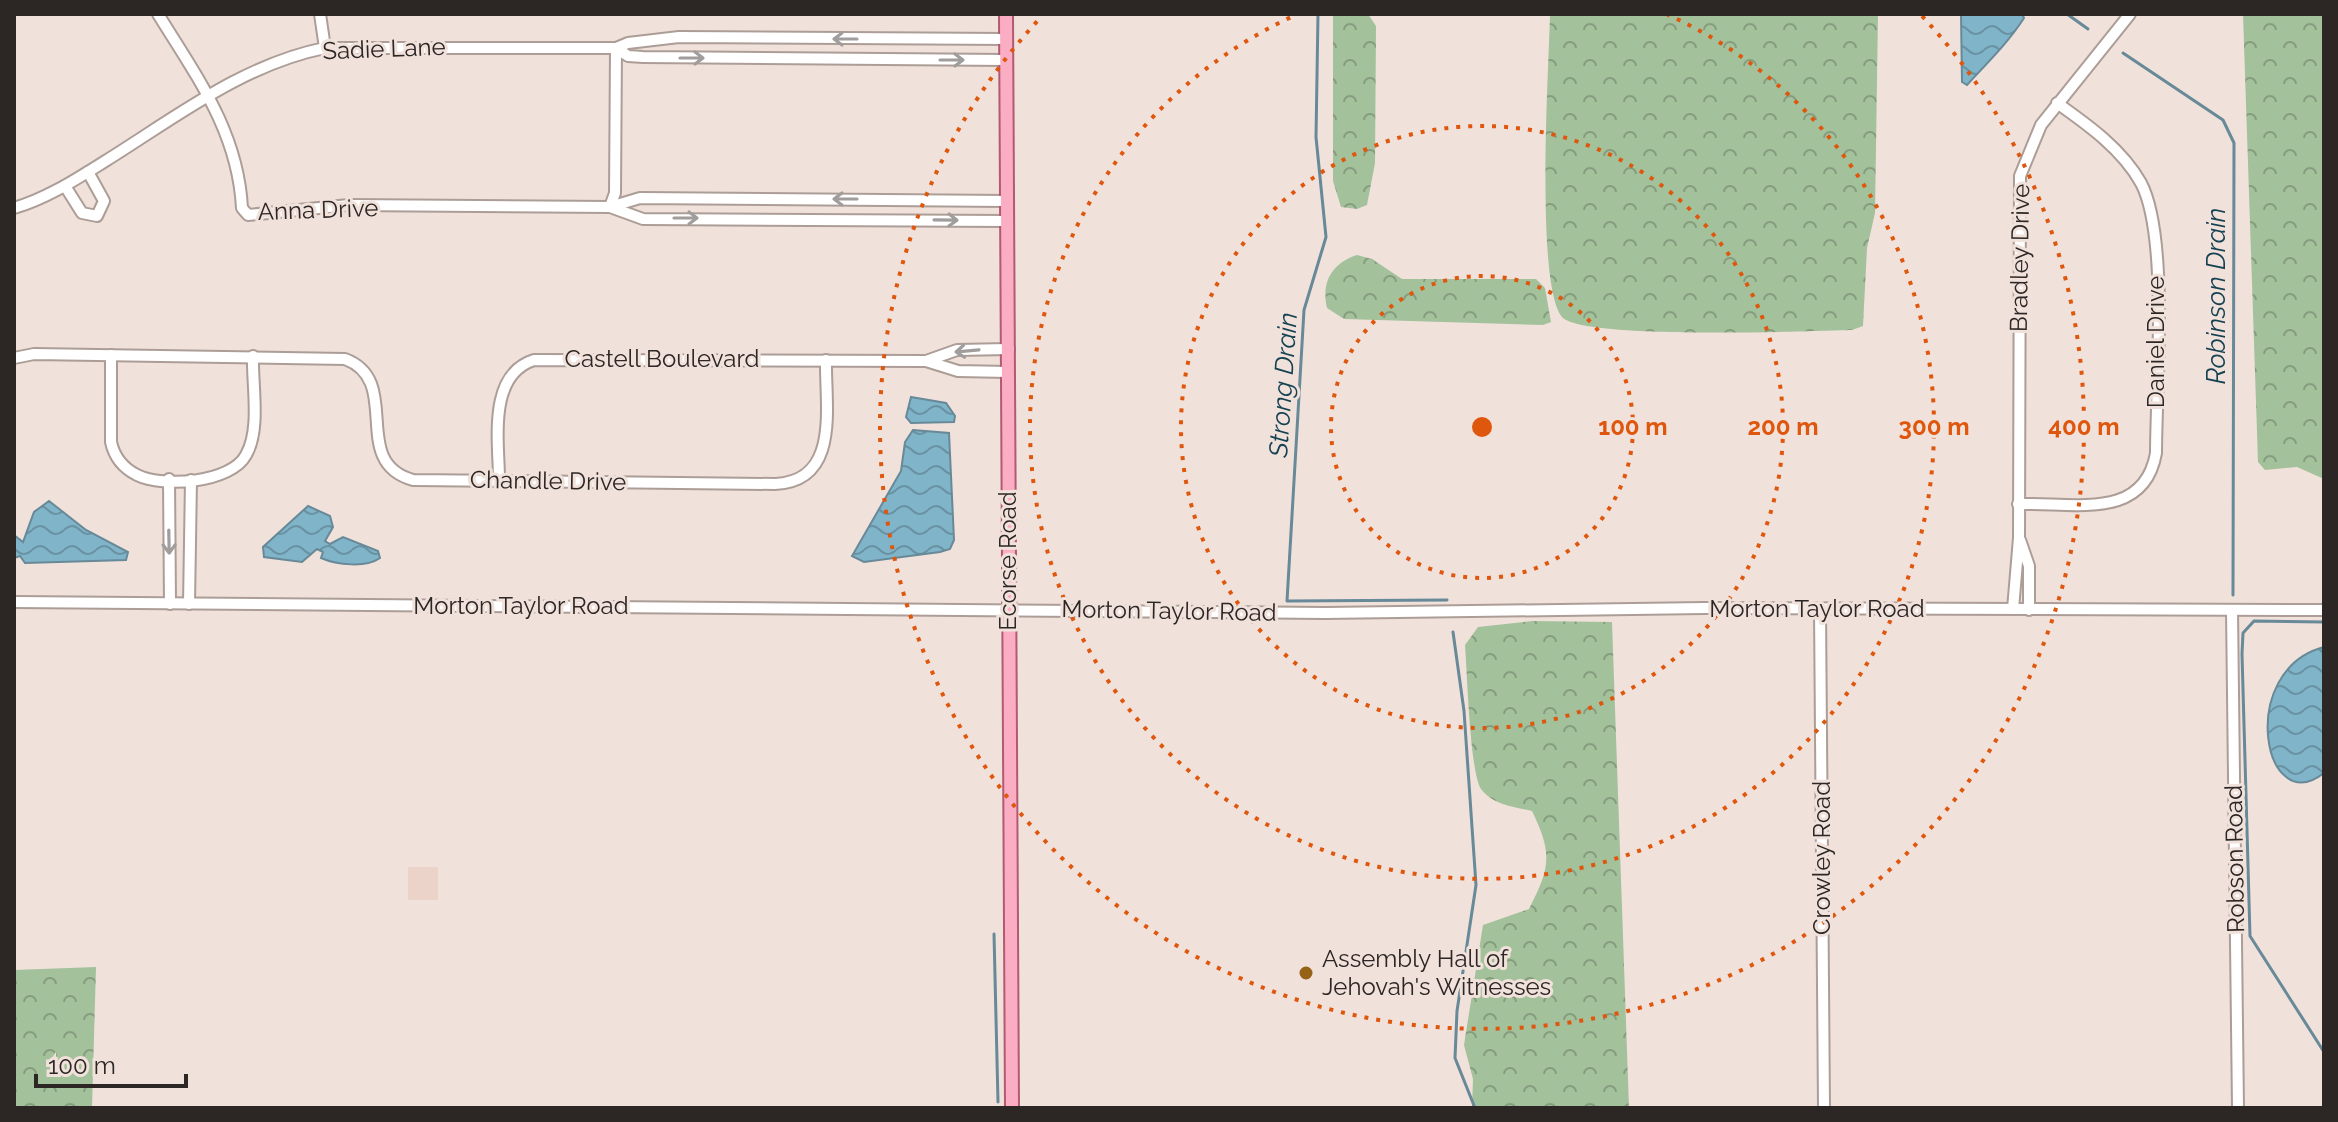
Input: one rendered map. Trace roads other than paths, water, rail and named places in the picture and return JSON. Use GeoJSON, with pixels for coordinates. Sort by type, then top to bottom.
{"type":"FeatureCollection","features":[{"type":"Feature","properties":{"kind":"main road","name":"Ecorse Road"},"geometry":{"type":"LineString","coordinates":[[1006,14],[1012,1108]]}},
{"type":"Feature","properties":{"kind":"street","name":"Anna Drive"},"geometry":{"type":"LineString","coordinates":[[158,14],[208,98],[236,156],[242,208],[248,215],[349,205],[610,207],[640,198],[1007,201]]}},
{"type":"Feature","properties":{"kind":"street"},"geometry":{"type":"LineString","coordinates":[[320,14],[325,48]]}},
{"type":"Feature","properties":{"kind":"street","name":"Bradley Drive"},"geometry":{"type":"LineString","coordinates":[[2013,609],[2019,538],[2018,188],[2031,142],[2057,103],[2130,14]]}},
{"type":"Feature","properties":{"kind":"street","name":"Sadie Lane"},"geometry":{"type":"LineString","coordinates":[[14,208],[65,186],[269,64],[325,48],[616,48],[628,43],[679,37],[1007,39]]}},
{"type":"Feature","properties":{"kind":"street","name":"Sadie Lane"},"geometry":{"type":"LineString","coordinates":[[616,48],[628,56],[643,57],[1006,60]]}},
{"type":"Feature","properties":{"kind":"street"},"geometry":{"type":"LineString","coordinates":[[610,207],[615,193],[616,48]]}},
{"type":"Feature","properties":{"kind":"street","name":"Daniel Drive"},"geometry":{"type":"LineString","coordinates":[[2018,504],[2106,503],[2128,498],[2150,478],[2156,453],[2157,246],[2151,210],[2139,181],[2121,155],[2057,103]]}},
{"type":"Feature","properties":{"kind":"street"},"geometry":{"type":"LineString","coordinates":[[65,186],[82,213],[97,216],[104,201],[88,172]]}},
{"type":"Feature","properties":{"kind":"street","name":"Anna Drive"},"geometry":{"type":"LineString","coordinates":[[610,207],[643,219],[1008,221]]}},
{"type":"Feature","properties":{"kind":"street","name":"Castell Boulevard"},"geometry":{"type":"LineString","coordinates":[[926,361],[957,350],[1009,349]]}},
{"type":"Feature","properties":{"kind":"street","name":"Chandle Drive"},"geometry":{"type":"LineString","coordinates":[[14,358],[75,354],[329,356],[359,366],[374,386],[379,452],[400,475],[422,480],[775,484],[795,481],[814,468],[824,450],[826,360]]}},
{"type":"Feature","properties":{"kind":"street"},"geometry":{"type":"LineString","coordinates":[[111,355],[111,442],[114,453],[124,466],[138,476],[191,480],[226,475],[239,465],[248,451],[252,437],[253,356]]}},
{"type":"Feature","properties":{"kind":"street","name":"Castell Boulevard"},"geometry":{"type":"LineString","coordinates":[[499,480],[501,395],[513,373],[525,362],[543,358],[926,361],[958,371],[1008,372]]}},
{"type":"Feature","properties":{"kind":"street"},"geometry":{"type":"LineString","coordinates":[[169,479],[170,604]]}},
{"type":"Feature","properties":{"kind":"street"},"geometry":{"type":"LineString","coordinates":[[189,604],[191,480]]}},
{"type":"Feature","properties":{"kind":"street","name":"Bradley Drive"},"geometry":{"type":"LineString","coordinates":[[2019,538],[2029,566],[2029,610]]}},
{"type":"Feature","properties":{"kind":"street","name":"Morton Taylor Road"},"geometry":{"type":"LineString","coordinates":[[14,602],[1325,613],[1820,609],[2324,610]]}},
{"type":"Feature","properties":{"kind":"street","name":"Crowley Road"},"geometry":{"type":"LineString","coordinates":[[1820,609],[1824,1108]]}},
{"type":"Feature","properties":{"kind":"street","name":"Robson Road"},"geometry":{"type":"LineString","coordinates":[[2232,610],[2238,1108]]}},
{"type":"Feature","properties":{"kind":"water"},"geometry":{"type":"Polygon","coordinates":[[[1961,14],[2022,14],[2024,18],[1967,85],[1962,82],[1961,14]]]}},
{"type":"Feature","properties":{"kind":"water"},"geometry":{"type":"Polygon","coordinates":[[[911,397],[946,403],[955,416],[954,422],[911,423],[906,417],[911,397]]]}},
{"type":"Feature","properties":{"kind":"water"},"geometry":{"type":"Polygon","coordinates":[[[913,430],[949,433],[954,540],[950,549],[940,552],[864,562],[852,556],[901,471],[905,442],[913,430]]]}},
{"type":"Feature","properties":{"kind":"water"},"geometry":{"type":"Polygon","coordinates":[[[49,501],[86,530],[128,552],[126,560],[25,563],[20,556],[14,558],[14,535],[23,542],[34,512],[49,501]]]}},
{"type":"Feature","properties":{"kind":"water"},"geometry":{"type":"Polygon","coordinates":[[[308,506],[330,516],[333,527],[325,541],[330,544],[343,537],[378,551],[380,558],[367,563],[343,564],[321,558],[323,552],[317,549],[302,562],[264,557],[263,547],[308,506]]]}},
{"type":"Feature","properties":{"kind":"water"},"geometry":{"type":"Polygon","coordinates":[[[2324,647],[2324,773],[2303,782],[2286,777],[2274,760],[2268,737],[2269,710],[2278,683],[2296,661],[2324,647]]]}},
{"type":"Feature","properties":{"kind":"waterway","name":"Strong Drain"},"geometry":{"type":"LineString","coordinates":[[1318,14],[1316,137],[1326,237],[1304,310],[1287,601],[1447,600]]}},
{"type":"Feature","properties":{"kind":"waterway","name":"Robinson Drain"},"geometry":{"type":"LineString","coordinates":[[2067,14],[2088,29]]}},
{"type":"Feature","properties":{"kind":"waterway","name":"Robinson Drain"},"geometry":{"type":"LineString","coordinates":[[2123,53],[2223,120],[2234,143],[2233,595]]}},
{"type":"Feature","properties":{"kind":"waterway","name":"Robinson Drain"},"geometry":{"type":"LineString","coordinates":[[2324,622],[2254,621],[2243,633],[2242,654],[2250,936],[2324,1052]]}},
{"type":"Feature","properties":{"kind":"waterway","name":"Strong Drain"},"geometry":{"type":"LineString","coordinates":[[1453,632],[1464,711],[1476,885],[1457,1011],[1455,1058],[1475,1108]]}},
{"type":"Feature","properties":{"kind":"waterway"},"geometry":{"type":"LineString","coordinates":[[994,934],[998,1102]]}},
{"type":"Feature","properties":{"kind":"place","name":"Assembly Hall of Jehovah's Witnesses"},"geometry":{"type":"Point","coordinates":[1306,973]}}]}
